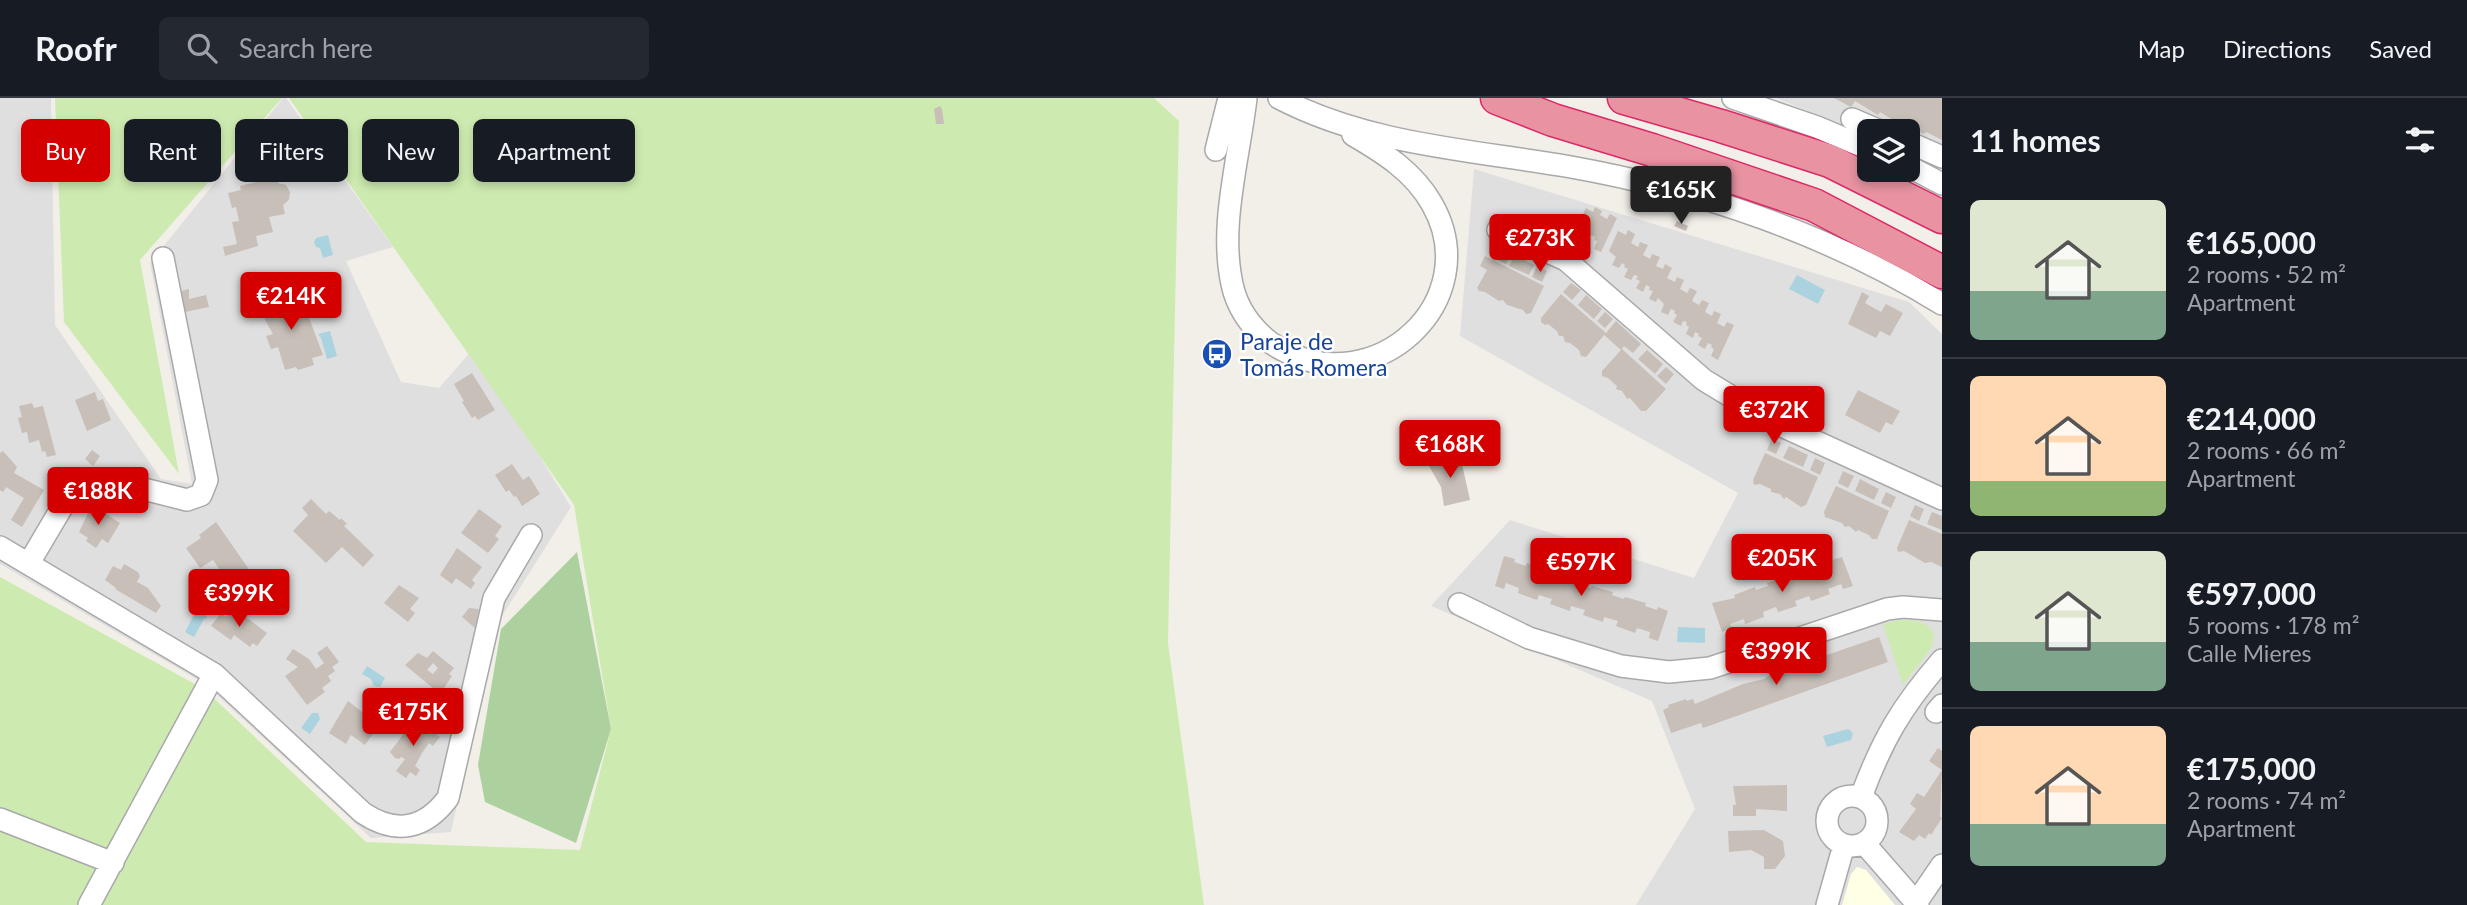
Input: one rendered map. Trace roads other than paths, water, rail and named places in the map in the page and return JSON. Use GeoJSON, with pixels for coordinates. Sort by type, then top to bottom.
{"type":"FeatureCollection","features":[{"type":"Feature","properties":{"kind":"highway"},"geometry":{"type":"LineString","coordinates":[[1497,98],[1553,120],[1652,150],[1814,205],[1942,272]]}},
{"type":"Feature","properties":{"kind":"highway"},"geometry":{"type":"LineString","coordinates":[[1624,98],[1830,162],[1942,217]]}},
{"type":"Feature","properties":{"kind":"street"},"geometry":{"type":"LineString","coordinates":[[1216,150],[1229,98]]}},
{"type":"Feature","properties":{"kind":"street"},"geometry":{"type":"LineString","coordinates":[[1246,98],[1227,229],[1230,273],[1239,305],[1258,332],[1290,355],[1308,361],[1348,365],[1382,356],[1411,335],[1425,320],[1441,284],[1445,260],[1444,241],[1432,204],[1422,188],[1401,166],[1377,149],[1324,118],[1279,98]]}},
{"type":"Feature","properties":{"kind":"street"},"geometry":{"type":"LineString","coordinates":[[1733,98],[1857,144]]}},
{"type":"Feature","properties":{"kind":"street"},"geometry":{"type":"LineString","coordinates":[[1324,118],[1390,137],[1571,167],[1681,192],[1801,233],[1907,282],[1942,304]]}},
{"type":"Feature","properties":{"kind":"street"},"geometry":{"type":"LineString","coordinates":[[1852,119],[1857,121]]}},
{"type":"Feature","properties":{"kind":"street"},"geometry":{"type":"LineString","coordinates":[[1920,147],[1942,157]]}},
{"type":"Feature","properties":{"kind":"street"},"geometry":{"type":"LineString","coordinates":[[1920,172],[1942,184]]}},
{"type":"Feature","properties":{"kind":"street"},"geometry":{"type":"LineString","coordinates":[[1498,230],[1566,260],[1704,380],[1773,422],[1942,499]]}},
{"type":"Feature","properties":{"kind":"street"},"geometry":{"type":"LineString","coordinates":[[29,563],[68,497],[84,484],[104,479],[187,500],[201,495],[207,480],[163,258]]}},
{"type":"Feature","properties":{"kind":"street"},"geometry":{"type":"LineString","coordinates":[[0,547],[214,674],[363,813],[379,823],[400,827],[420,824],[437,813],[448,798],[494,597],[531,535]]}},
{"type":"Feature","properties":{"kind":"street"},"geometry":{"type":"LineString","coordinates":[[1458,604],[1529,638],[1621,666],[1669,672],[1710,668],[1887,609],[1918,607],[1942,610]]}},
{"type":"Feature","properties":{"kind":"street"},"geometry":{"type":"LineString","coordinates":[[1918,607],[1942,625]]}},
{"type":"Feature","properties":{"kind":"street"},"geometry":{"type":"LineString","coordinates":[[1861,797],[1886,737],[1907,702],[1942,660]]}},
{"type":"Feature","properties":{"kind":"street"},"geometry":{"type":"LineString","coordinates":[[89,905],[214,674]]}},
{"type":"Feature","properties":{"kind":"street"},"geometry":{"type":"LineString","coordinates":[[1827,905],[1854,844],[1871,837],[1876,829],[1875,810],[1869,802],[1861,797],[1841,798],[1833,804],[1828,813],[1829,832],[1836,840],[1854,844],[1917,904],[1942,865]]}},
{"type":"Feature","properties":{"kind":"street"},"geometry":{"type":"LineString","coordinates":[[0,820],[113,863]]}},
{"type":"Feature","properties":{"kind":"water"},"geometry":{"type":"Polygon","coordinates":[[[328,235],[333,255],[323,258],[320,248],[316,247],[314,242],[316,238],[328,235]]]}},
{"type":"Feature","properties":{"kind":"water"},"geometry":{"type":"Polygon","coordinates":[[[1797,275],[1825,290],[1818,304],[1789,289],[1797,275]]]}},
{"type":"Feature","properties":{"kind":"water"},"geometry":{"type":"Polygon","coordinates":[[[330,331],[337,356],[327,359],[318,334],[330,331]]]}},
{"type":"Feature","properties":{"kind":"water"},"geometry":{"type":"Polygon","coordinates":[[[206,573],[217,588],[209,594],[198,579],[206,573]]]}},
{"type":"Feature","properties":{"kind":"water"},"geometry":{"type":"Polygon","coordinates":[[[197,609],[206,614],[207,618],[194,637],[185,632],[197,609]]]}},
{"type":"Feature","properties":{"kind":"water"},"geometry":{"type":"Polygon","coordinates":[[[1678,627],[1705,628],[1705,643],[1677,642],[1678,627]]]}},
{"type":"Feature","properties":{"kind":"water"},"geometry":{"type":"Polygon","coordinates":[[[367,666],[385,678],[380,687],[374,686],[371,679],[362,674],[367,666]]]}},
{"type":"Feature","properties":{"kind":"water"},"geometry":{"type":"Polygon","coordinates":[[[312,713],[318,713],[320,719],[310,734],[301,728],[312,713]]]}},
{"type":"Feature","properties":{"kind":"water"},"geometry":{"type":"Polygon","coordinates":[[[1848,729],[1853,733],[1851,740],[1827,747],[1823,736],[1848,729]]]}},
{"type":"Feature","properties":{"kind":"place","name":"Paraje de Tomás Romera"},"geometry":{"type":"Point","coordinates":[1217,354]}}]}
